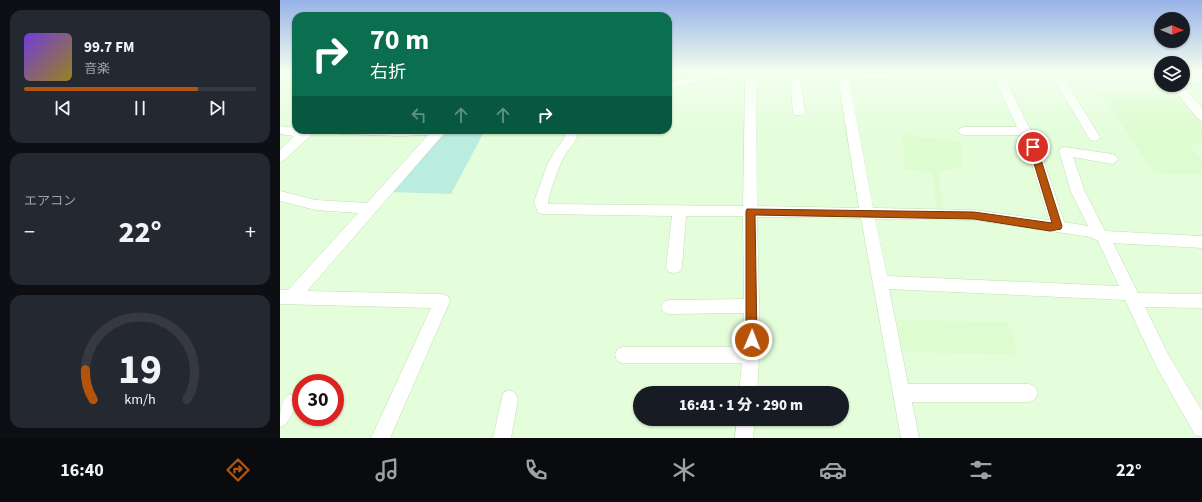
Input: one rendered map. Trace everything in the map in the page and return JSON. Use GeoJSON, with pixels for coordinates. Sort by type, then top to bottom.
{"type":"FeatureCollection","features":[{"type":"Feature","properties":{"kind":"street"},"geometry":{"type":"LineString","coordinates":[[749,386],[752,306],[750,211],[751,92]]}},
{"type":"Feature","properties":{"kind":"street"},"geometry":{"type":"LineString","coordinates":[[797,92],[799,112]]}},
{"type":"Feature","properties":{"kind":"street"},"geometry":{"type":"LineString","coordinates":[[845,92],[910,438]]}},
{"type":"Feature","properties":{"kind":"street"},"geometry":{"type":"LineString","coordinates":[[1007,92],[1026,131],[1029,134],[1058,226]]}},
{"type":"Feature","properties":{"kind":"street"},"geometry":{"type":"LineString","coordinates":[[1067,92],[1094,137]]}},
{"type":"Feature","properties":{"kind":"street"},"geometry":{"type":"LineString","coordinates":[[1182,92],[1202,116]]}},
{"type":"Feature","properties":{"kind":"street"},"geometry":{"type":"LineString","coordinates":[[280,130],[292,130]]}},
{"type":"Feature","properties":{"kind":"street"},"geometry":{"type":"LineString","coordinates":[[964,131],[1026,131]]}},
{"type":"Feature","properties":{"kind":"street"},"geometry":{"type":"LineString","coordinates":[[280,157],[306,134]]}},
{"type":"Feature","properties":{"kind":"street"},"geometry":{"type":"LineString","coordinates":[[286,298],[371,209],[436,134]]}},
{"type":"Feature","properties":{"kind":"street"},"geometry":{"type":"LineString","coordinates":[[572,134],[569,142],[559,154],[541,202],[543,209],[750,211],[974,216],[1050,227],[1058,226],[1094,232],[1101,236],[1202,242]]}},
{"type":"Feature","properties":{"kind":"street"},"geometry":{"type":"LineString","coordinates":[[1112,159],[1065,151],[1078,192],[1132,297],[1162,360],[1202,428]]}},
{"type":"Feature","properties":{"kind":"street"},"geometry":{"type":"LineString","coordinates":[[280,196],[316,205],[371,209]]}},
{"type":"Feature","properties":{"kind":"street"},"geometry":{"type":"LineString","coordinates":[[674,267],[680,210]]}},
{"type":"Feature","properties":{"kind":"street"},"geometry":{"type":"LineString","coordinates":[[880,282],[1202,301]]}},
{"type":"Feature","properties":{"kind":"street"},"geometry":{"type":"LineString","coordinates":[[286,298],[442,301],[380,438]]}},
{"type":"Feature","properties":{"kind":"street"},"geometry":{"type":"LineString","coordinates":[[669,307],[752,306]]}},
{"type":"Feature","properties":{"kind":"street"},"geometry":{"type":"LineString","coordinates":[[623,355],[751,355]]}},
{"type":"Feature","properties":{"kind":"street"},"geometry":{"type":"LineString","coordinates":[[901,393],[1029,393]]}},
{"type":"Feature","properties":{"kind":"street"},"geometry":{"type":"LineString","coordinates":[[502,438],[509,399]]}},
{"type":"Feature","properties":{"kind":"street"},"geometry":{"type":"LineString","coordinates":[[280,418],[290,403]]}},
{"type":"Feature","properties":{"kind":"street"},"geometry":{"type":"LineString","coordinates":[[744,438],[745,426]]}},
{"type":"Feature","properties":{"kind":"shaded area"},"geometry":{"type":"Polygon","coordinates":[[[1100,93],[1180,95],[1202,122],[1202,143],[1189,144],[1202,161],[1202,174],[1154,173],[1100,93]]]}},
{"type":"Feature","properties":{"kind":"shaded area"},"geometry":{"type":"Polygon","coordinates":[[[445,134],[483,134],[451,194],[389,192],[434,140],[445,134]]]}},
{"type":"Feature","properties":{"kind":"shaded area"},"geometry":{"type":"Polygon","coordinates":[[[903,135],[960,142],[963,165],[939,172],[943,212],[937,211],[932,173],[904,169],[903,135]]]}},
{"type":"Feature","properties":{"kind":"shaded area"},"geometry":{"type":"Polygon","coordinates":[[[897,320],[1008,322],[1019,355],[903,352],[897,320]]]}},
{"type":"Feature","properties":{"kind":"route"},"geometry":{"type":"LineString","coordinates":[[752,340],[750,211],[941,214],[974,216],[1050,227],[1058,226],[1033,147]]}}]}
